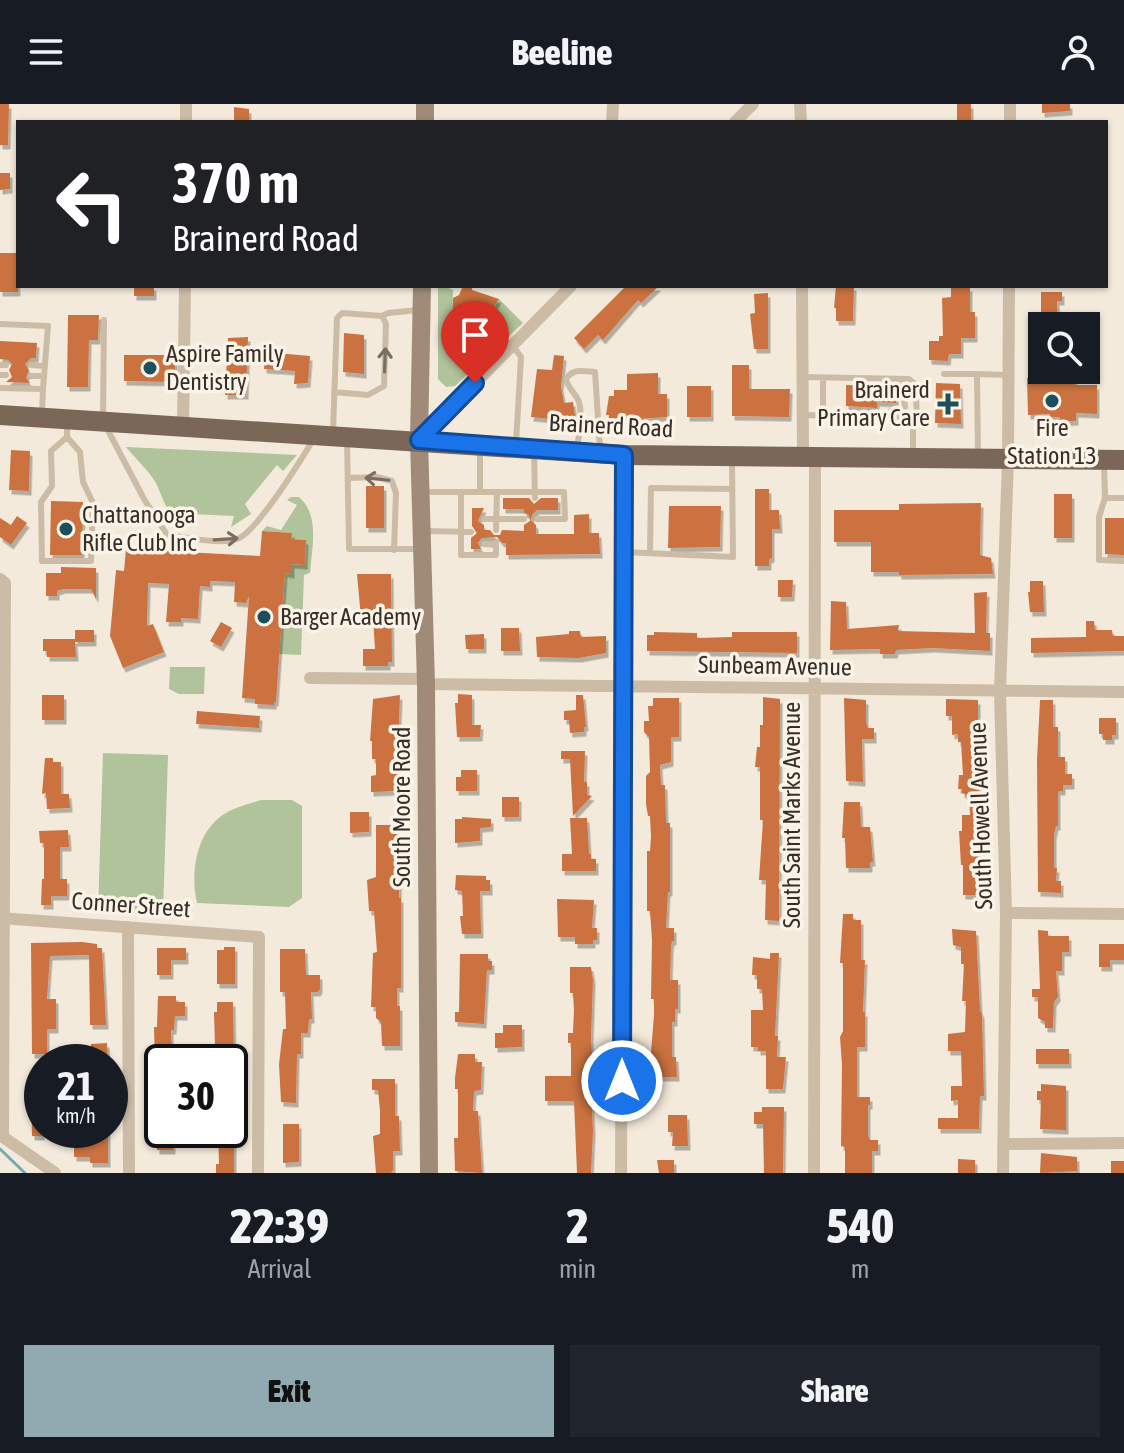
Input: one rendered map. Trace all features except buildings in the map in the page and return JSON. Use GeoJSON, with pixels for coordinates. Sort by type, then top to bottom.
{"type":"FeatureCollection","features":[{"type":"Feature","properties":{"kind":"main road","name":"South Moore Road"},"geometry":{"type":"LineString","coordinates":[[422,288],[419,440],[425,682],[429,1173]]}},
{"type":"Feature","properties":{"kind":"main road","name":"Brainerd Road"},"geometry":{"type":"LineString","coordinates":[[0,415],[42,417],[67,428],[103,421],[624,455],[1114,460]]}},
{"type":"Feature","properties":{"kind":"street"},"geometry":{"type":"LineString","coordinates":[[737,120],[753,104]]}},
{"type":"Feature","properties":{"kind":"street"},"geometry":{"type":"LineString","coordinates":[[183,426],[185,288]]}},
{"type":"Feature","properties":{"kind":"street"},"geometry":{"type":"LineString","coordinates":[[419,440],[569,288]]}},
{"type":"Feature","properties":{"kind":"street","name":"South Saint Marks Avenue"},"geometry":{"type":"LineString","coordinates":[[802,288],[803,415],[809,457],[814,690],[814,1173]]}},
{"type":"Feature","properties":{"kind":"street","name":"South Howell Avenue"},"geometry":{"type":"LineString","coordinates":[[1003,1173],[1006,913],[1000,692],[1008,459],[1009,288]]}},
{"type":"Feature","properties":{"kind":"street"},"geometry":{"type":"LineString","coordinates":[[621,1173],[624,455]]}},
{"type":"Feature","properties":{"kind":"street"},"geometry":{"type":"LineString","coordinates":[[0,579],[5,583],[2,1138],[55,1173]]}},
{"type":"Feature","properties":{"kind":"street","name":"Sunbeam Avenue"},"geometry":{"type":"LineString","coordinates":[[310,678],[814,690],[1124,692]]}},
{"type":"Feature","properties":{"kind":"street"},"geometry":{"type":"LineString","coordinates":[[1006,913],[1124,914]]}},
{"type":"Feature","properties":{"kind":"street","name":"Conner Street"},"geometry":{"type":"LineString","coordinates":[[2,918],[259,937],[258,1173]]}},
{"type":"Feature","properties":{"kind":"street"},"geometry":{"type":"LineString","coordinates":[[128,927],[129,1173]]}},
{"type":"Feature","properties":{"kind":"street"},"geometry":{"type":"LineString","coordinates":[[1003,1144],[1124,1143]]}},
{"type":"Feature","properties":{"kind":"lane"},"geometry":{"type":"LineString","coordinates":[[421,310],[382,316],[342,313],[337,318],[333,435],[348,478],[349,549],[394,550],[421,540],[471,532]]}},
{"type":"Feature","properties":{"kind":"lane"},"geometry":{"type":"LineString","coordinates":[[334,392],[368,395],[384,386],[386,324],[382,316]]}},
{"type":"Feature","properties":{"kind":"lane"},"geometry":{"type":"LineString","coordinates":[[104,320],[103,421],[144,499],[167,535],[225,541],[245,535],[289,478],[333,435]]}},
{"type":"Feature","properties":{"kind":"lane"},"geometry":{"type":"LineString","coordinates":[[0,324],[48,326],[42,417]]}},
{"type":"Feature","properties":{"kind":"lane"},"geometry":{"type":"LineString","coordinates":[[513,346],[521,357],[525,448],[534,495]]}},
{"type":"Feature","properties":{"kind":"lane"},"geometry":{"type":"LineString","coordinates":[[31,365],[44,366]]}},
{"type":"Feature","properties":{"kind":"lane"},"geometry":{"type":"LineString","coordinates":[[576,452],[580,427],[578,399],[568,388],[566,379],[577,370],[595,372],[600,453]]}},
{"type":"Feature","properties":{"kind":"lane"},"geometry":{"type":"LineString","coordinates":[[944,374],[1008,375]]}},
{"type":"Feature","properties":{"kind":"lane"},"geometry":{"type":"LineString","coordinates":[[977,374],[978,458]]}},
{"type":"Feature","properties":{"kind":"lane"},"geometry":{"type":"LineString","coordinates":[[31,376],[44,376]]}},
{"type":"Feature","properties":{"kind":"lane"},"geometry":{"type":"LineString","coordinates":[[803,377],[913,380],[917,414],[913,417],[913,458]]}},
{"type":"Feature","properties":{"kind":"lane"},"geometry":{"type":"LineString","coordinates":[[823,378],[823,415]]}},
{"type":"Feature","properties":{"kind":"lane"},"geometry":{"type":"LineString","coordinates":[[880,379],[901,384],[905,390],[904,410],[891,411],[884,416]]}},
{"type":"Feature","properties":{"kind":"lane"},"geometry":{"type":"LineString","coordinates":[[0,388],[43,389]]}},
{"type":"Feature","properties":{"kind":"lane"},"geometry":{"type":"LineString","coordinates":[[803,415],[913,417]]}},
{"type":"Feature","properties":{"kind":"lane"},"geometry":{"type":"LineString","coordinates":[[560,426],[580,427]]}},
{"type":"Feature","properties":{"kind":"lane"},"geometry":{"type":"LineString","coordinates":[[67,428],[80,452],[83,482],[93,503],[91,561],[42,561],[41,502],[52,486],[51,451],[67,428]]}},
{"type":"Feature","properties":{"kind":"lane"},"geometry":{"type":"LineString","coordinates":[[480,444],[480,492]]}},
{"type":"Feature","properties":{"kind":"lane"},"geometry":{"type":"LineString","coordinates":[[624,552],[733,557],[732,456]]}},
{"type":"Feature","properties":{"kind":"lane"},"geometry":{"type":"LineString","coordinates":[[1114,460],[1099,517],[1099,560],[1124,561]]}},
{"type":"Feature","properties":{"kind":"lane"},"geometry":{"type":"LineString","coordinates":[[348,478],[377,477],[392,481],[396,493],[394,550]]}},
{"type":"Feature","properties":{"kind":"lane"},"geometry":{"type":"LineString","coordinates":[[650,553],[651,488],[732,489]]}},
{"type":"Feature","properties":{"kind":"lane"},"geometry":{"type":"LineString","coordinates":[[420,492],[518,495],[564,492],[565,519],[537,519]]}},
{"type":"Feature","properties":{"kind":"lane"},"geometry":{"type":"LineString","coordinates":[[461,492],[461,555],[496,555],[496,544],[484,544]]}},
{"type":"Feature","properties":{"kind":"lane"},"geometry":{"type":"LineString","coordinates":[[496,530],[497,492]]}},
{"type":"Feature","properties":{"kind":"lane"},"geometry":{"type":"LineString","coordinates":[[1105,498],[1124,498]]}},
{"type":"Feature","properties":{"kind":"lane"},"geometry":{"type":"LineString","coordinates":[[484,519],[521,519],[518,509]]}},
{"type":"Feature","properties":{"kind":"lane"},"geometry":{"type":"LineString","coordinates":[[550,510],[550,519]]}},
{"type":"Feature","properties":{"kind":"lane"},"geometry":{"type":"LineString","coordinates":[[461,519],[472,519]]}},
{"type":"Feature","properties":{"kind":"lane"},"geometry":{"type":"LineString","coordinates":[[461,544],[471,544]]}},
{"type":"Feature","properties":{"kind":"green space"},"geometry":{"type":"Polygon","coordinates":[[[438,288],[453,290],[452,346],[455,355],[467,353],[498,321],[495,305],[499,299],[523,323],[455,386],[446,387],[438,379],[438,288]]]}},
{"type":"Feature","properties":{"kind":"green space"},"geometry":{"type":"Polygon","coordinates":[[[126,447],[297,455],[283,471],[277,465],[245,504],[251,514],[231,527],[234,516],[190,514],[185,524],[178,521],[169,511],[152,477],[126,447]]]}},
{"type":"Feature","properties":{"kind":"green space"},"geometry":{"type":"Polygon","coordinates":[[[299,497],[306,504],[313,532],[310,573],[304,575],[301,655],[279,654],[285,573],[292,573],[292,564],[305,565],[306,540],[291,539],[291,533],[262,531],[267,526],[281,530],[297,505],[287,500],[299,497]]]}},
{"type":"Feature","properties":{"kind":"green space"},"geometry":{"type":"Polygon","coordinates":[[[170,667],[205,667],[204,694],[179,694],[169,689],[170,667]]]}},
{"type":"Feature","properties":{"kind":"green space"},"geometry":{"type":"Polygon","coordinates":[[[103,753],[168,755],[163,914],[98,912],[103,753]]]}},
{"type":"Feature","properties":{"kind":"green space"},"geometry":{"type":"Polygon","coordinates":[[[261,800],[292,800],[302,806],[302,898],[289,907],[197,903],[195,866],[208,830],[226,813],[261,800]]]}},
{"type":"Feature","properties":{"kind":"waterway"},"geometry":{"type":"LineString","coordinates":[[0,1149],[25,1173]]}},
{"type":"Feature","properties":{"kind":"place","name":"Aspire Family Dentistry"},"geometry":{"type":"Point","coordinates":[150,368]}},
{"type":"Feature","properties":{"kind":"place","name":"Fire Station 13"},"geometry":{"type":"Point","coordinates":[1052,401]}},
{"type":"Feature","properties":{"kind":"place","name":"Brainerd Primary Care"},"geometry":{"type":"Point","coordinates":[948,404]}},
{"type":"Feature","properties":{"kind":"place","name":"Chattanooga Rifle Club Inc"},"geometry":{"type":"Point","coordinates":[66,529]}},
{"type":"Feature","properties":{"kind":"place","name":"Barger Academy"},"geometry":{"type":"Point","coordinates":[264,617]}},
{"type":"Feature","properties":{"kind":"route"},"geometry":{"type":"LineString","coordinates":[[475,383],[419,440],[624,455],[622,1081]]}}]}
